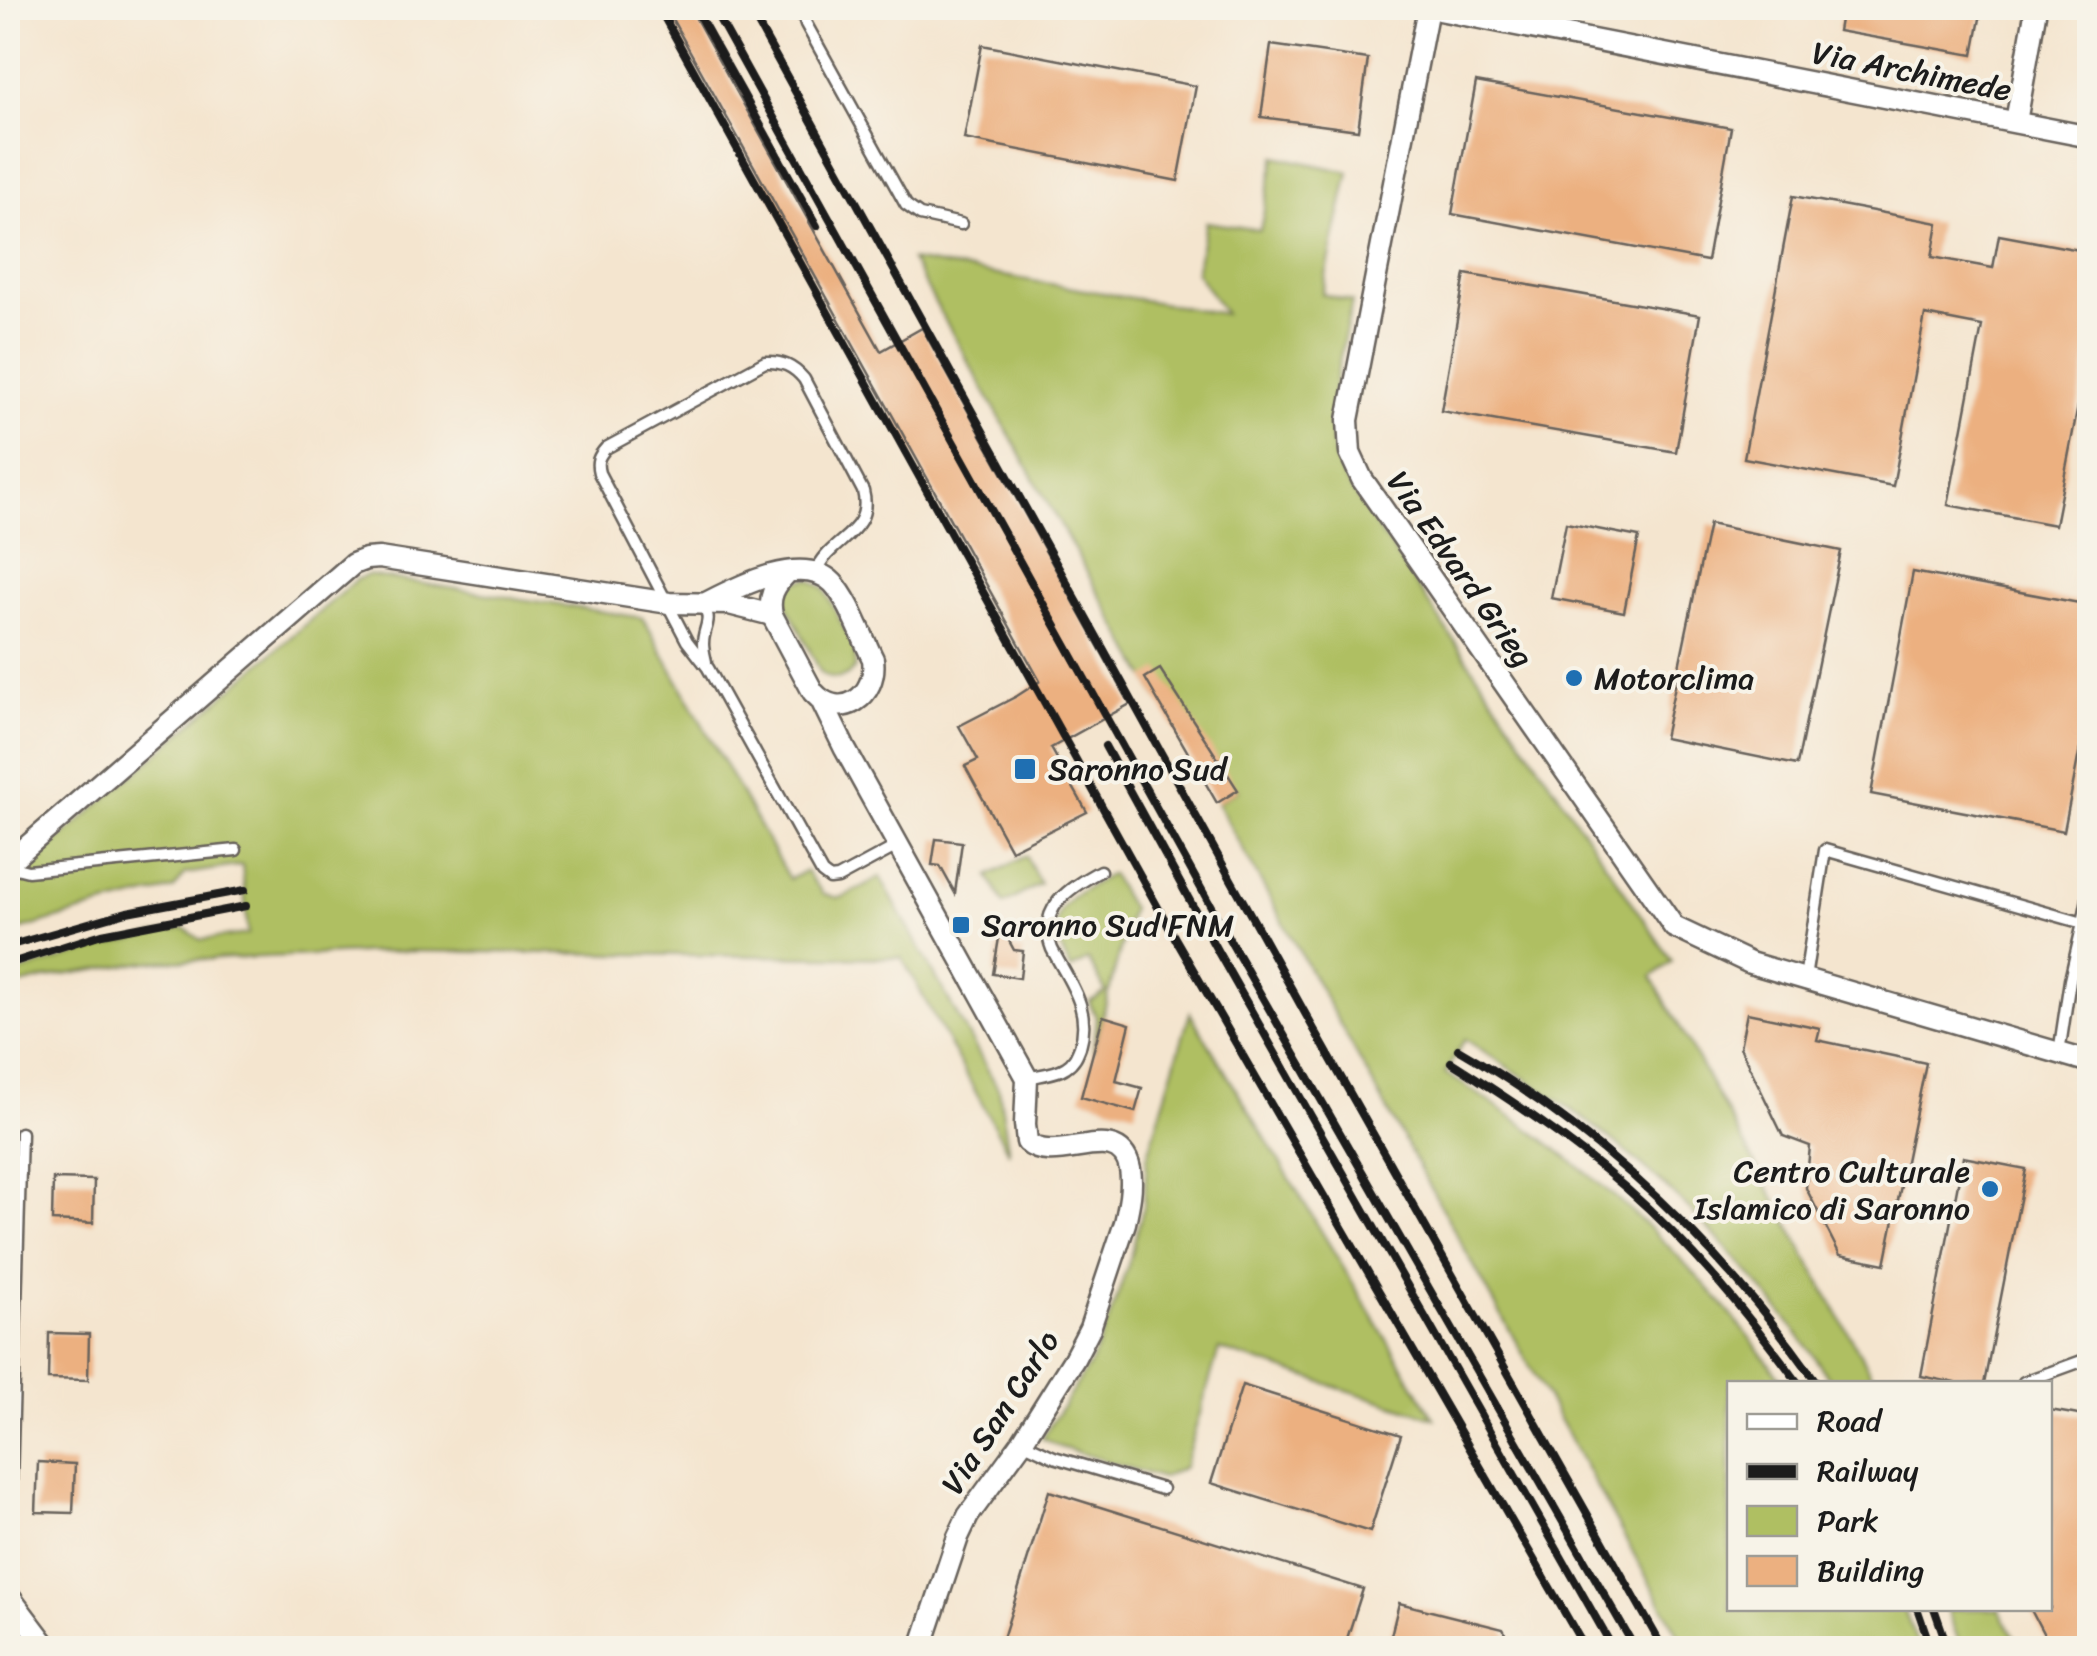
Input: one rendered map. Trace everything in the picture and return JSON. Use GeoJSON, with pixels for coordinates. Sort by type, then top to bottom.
{"type":"FeatureCollection","features":[{"type":"Feature","properties":{"kind":"street","name":"Via Archimede"},"geometry":{"type":"LineString","coordinates":[[1428,8],[2090,136]]}},
{"type":"Feature","properties":{"kind":"street","name":"Via Edvard Grieg"},"geometry":{"type":"LineString","coordinates":[[1428,8],[1348,420],[1350,453],[1362,479],[1674,928],[1750,963],[2090,1062]]}},
{"type":"Feature","properties":{"kind":"street"},"geometry":{"type":"LineString","coordinates":[[2016,122],[2036,8]]}},
{"type":"Feature","properties":{"kind":"street"},"geometry":{"type":"LineString","coordinates":[[8,864],[353,564],[366,559],[668,604],[746,607],[772,616]]}},
{"type":"Feature","properties":{"kind":"street"},"geometry":{"type":"LineString","coordinates":[[709,607],[739,587],[802,570],[816,572],[836,586],[873,659],[874,671],[845,749]]}},
{"type":"Feature","properties":{"kind":"street"},"geometry":{"type":"LineString","coordinates":[[787,573],[773,590],[772,616],[1028,1078]]}},
{"type":"Feature","properties":{"kind":"street"},"geometry":{"type":"LineString","coordinates":[[822,702],[834,706],[861,698]]}},
{"type":"Feature","properties":{"kind":"street","name":"Via San Carlo"},"geometry":{"type":"LineString","coordinates":[[921,1648],[963,1526],[1058,1386],[1090,1328],[1125,1223],[1132,1188],[1128,1162],[1118,1148],[1103,1144],[1040,1151],[1032,1147],[1025,1134],[1028,1078]]}},
{"type":"Feature","properties":{"kind":"street"},"geometry":{"type":"LineString","coordinates":[[8,1595],[48,1648]]}},
{"type":"Feature","properties":{"kind":"lane"},"geometry":{"type":"LineString","coordinates":[[801,8],[806,24],[906,204],[920,215],[961,224]]}},
{"type":"Feature","properties":{"kind":"lane"},"geometry":{"type":"LineString","coordinates":[[816,572],[828,552],[860,524],[865,511],[863,491],[804,379],[786,364],[765,362],[606,448],[599,456],[600,473],[668,604],[824,876],[838,878],[899,846]]}},
{"type":"Feature","properties":{"kind":"lane"},"geometry":{"type":"LineString","coordinates":[[708,668],[703,644],[709,607]]}},
{"type":"Feature","properties":{"kind":"lane"},"geometry":{"type":"LineString","coordinates":[[8,864],[28,871],[236,850]]}},
{"type":"Feature","properties":{"kind":"lane"},"geometry":{"type":"LineString","coordinates":[[1805,979],[1824,850],[2084,923]]}},
{"type":"Feature","properties":{"kind":"lane"},"geometry":{"type":"LineString","coordinates":[[1028,1078],[1063,1069],[1079,1051],[1084,1014],[1049,941],[1049,924],[1061,896],[1100,871]]}},
{"type":"Feature","properties":{"kind":"lane"},"geometry":{"type":"LineString","coordinates":[[2058,1053],[2090,889]]}},
{"type":"Feature","properties":{"kind":"lane"},"geometry":{"type":"LineString","coordinates":[[8,1535],[21,1133]]}},
{"type":"Feature","properties":{"kind":"lane"},"geometry":{"type":"LineString","coordinates":[[2027,1381],[2090,1358]]}},
{"type":"Feature","properties":{"kind":"lane"},"geometry":{"type":"LineString","coordinates":[[1022,1442],[1054,1456],[1162,1489]]}},
{"type":"Feature","properties":{"kind":"green space"},"geometry":{"type":"Polygon","coordinates":[[[1275,156],[1349,172],[1322,294],[1352,302],[1331,419],[1339,469],[1672,961],[1652,977],[1875,1381],[1831,1381],[1779,1310],[1718,1239],[1650,1173],[1580,1116],[1465,1039],[1445,1073],[1541,1138],[1630,1210],[1712,1292],[1782,1381],[1727,1381],[1727,1611],[1905,1611],[1919,1648],[1686,1648],[1217,803],[1238,790],[1160,702],[911,260],[1225,314],[1196,272],[1206,222],[1260,230],[1275,156]]]}},
{"type":"Feature","properties":{"kind":"green space"},"geometry":{"type":"Polygon","coordinates":[[[368,575],[643,618],[789,879],[806,871],[823,894],[839,898],[880,877],[999,1090],[1009,1153],[902,958],[408,951],[146,962],[8,988],[8,976],[73,955],[184,928],[201,940],[248,934],[242,865],[185,874],[174,889],[8,933],[8,884],[357,579],[368,575]]]}},
{"type":"Feature","properties":{"kind":"green space"},"geometry":{"type":"Polygon","coordinates":[[[810,579],[824,588],[855,650],[855,668],[844,677],[830,678],[821,673],[785,601],[792,584],[810,579]]]}},
{"type":"Feature","properties":{"kind":"green space"},"geometry":{"type":"Polygon","coordinates":[[[1026,856],[1040,884],[1004,904],[989,876],[1026,856]]]}},
{"type":"Feature","properties":{"kind":"green space"},"geometry":{"type":"Polygon","coordinates":[[[1111,874],[1131,909],[1093,1052],[1096,1017],[1089,1002],[1106,992],[1088,960],[1071,969],[1061,950],[1057,921],[1069,900],[1111,874]]]}},
{"type":"Feature","properties":{"kind":"green space"},"geometry":{"type":"Polygon","coordinates":[[[1190,1013],[1434,1418],[1219,1349],[1184,1467],[1162,1478],[1042,1438],[1091,1362],[1128,1265],[1144,1205],[1147,1158],[1190,1013]]]}},
{"type":"Feature","properties":{"kind":"green space"},"geometry":{"type":"Polygon","coordinates":[[[1948,1611],[2000,1611],[2020,1648],[1961,1648],[1948,1611]]]}},
{"type":"Feature","properties":{"kind":"building"},"geometry":{"type":"Polygon","coordinates":[[[666,8],[690,8],[881,351],[922,328],[1130,704],[1051,748],[1087,812],[1011,850],[965,766],[978,760],[959,726],[1040,681],[666,8]]]}},
{"type":"Feature","properties":{"kind":"building"},"geometry":{"type":"Polygon","coordinates":[[[1842,8],[1982,8],[1973,55],[1838,31],[1842,8]]]}},
{"type":"Feature","properties":{"kind":"building"},"geometry":{"type":"Polygon","coordinates":[[[982,45],[1196,86],[1178,181],[964,139],[982,45]]]}},
{"type":"Feature","properties":{"kind":"building"},"geometry":{"type":"Polygon","coordinates":[[[1271,45],[1368,59],[1358,130],[1261,117],[1271,45]]]}},
{"type":"Feature","properties":{"kind":"building"},"geometry":{"type":"Polygon","coordinates":[[[1476,82],[1731,128],[1707,261],[1452,214],[1476,82]]]}},
{"type":"Feature","properties":{"kind":"building"},"geometry":{"type":"Polygon","coordinates":[[[1793,196],[1938,223],[1932,257],[1993,268],[1999,235],[2090,252],[2090,344],[2055,525],[1948,505],[1982,326],[1925,315],[1893,486],[1744,458],[1793,196]]]}},
{"type":"Feature","properties":{"kind":"building"},"geometry":{"type":"Polygon","coordinates":[[[1465,274],[1700,315],[1676,452],[1441,411],[1465,274]]]}},
{"type":"Feature","properties":{"kind":"building"},"geometry":{"type":"Polygon","coordinates":[[[1566,523],[1639,537],[1624,612],[1551,598],[1566,523]]]}},
{"type":"Feature","properties":{"kind":"building"},"geometry":{"type":"Polygon","coordinates":[[[1709,524],[1841,551],[1797,765],[1664,738],[1709,524]]]}},
{"type":"Feature","properties":{"kind":"building"},"geometry":{"type":"Polygon","coordinates":[[[1913,572],[2090,605],[2090,696],[2064,831],[1871,794],[1913,572]]]}},
{"type":"Feature","properties":{"kind":"building"},"geometry":{"type":"Polygon","coordinates":[[[1160,669],[1238,790],[1217,803],[1145,678],[1160,669]]]}},
{"type":"Feature","properties":{"kind":"building"},"geometry":{"type":"Polygon","coordinates":[[[936,839],[962,842],[955,893],[940,866],[932,865],[936,839]]]}},
{"type":"Feature","properties":{"kind":"building"},"geometry":{"type":"Polygon","coordinates":[[[1001,926],[1014,950],[1023,951],[1020,978],[993,974],[1001,926]]]}},
{"type":"Feature","properties":{"kind":"building"},"geometry":{"type":"Polygon","coordinates":[[[1747,1013],[1820,1028],[1817,1040],[1926,1063],[1885,1264],[1840,1255],[1806,1188],[1810,1146],[1783,1136],[1740,1047],[1747,1013]]]}},
{"type":"Feature","properties":{"kind":"building"},"geometry":{"type":"Polygon","coordinates":[[[1103,1016],[1130,1024],[1116,1081],[1142,1088],[1135,1112],[1081,1097],[1103,1016]]]}},
{"type":"Feature","properties":{"kind":"building"},"geometry":{"type":"Polygon","coordinates":[[[1963,1157],[2026,1169],[1985,1381],[1946,1381],[1921,1376],[1963,1157]]]}},
{"type":"Feature","properties":{"kind":"building"},"geometry":{"type":"Polygon","coordinates":[[[53,1179],[94,1180],[93,1223],[52,1221],[53,1179]]]}},
{"type":"Feature","properties":{"kind":"building"},"geometry":{"type":"Polygon","coordinates":[[[49,1333],[89,1334],[88,1380],[48,1379],[49,1333]]]}},
{"type":"Feature","properties":{"kind":"building"},"geometry":{"type":"Polygon","coordinates":[[[1242,1385],[1401,1435],[1370,1532],[1211,1483],[1242,1385]]]}},
{"type":"Feature","properties":{"kind":"building"},"geometry":{"type":"Polygon","coordinates":[[[2052,1410],[2090,1417],[2086,1448],[2090,1448],[2090,1648],[2051,1648],[2032,1611],[2052,1611],[2052,1410]]]}},
{"type":"Feature","properties":{"kind":"building"},"geometry":{"type":"Polygon","coordinates":[[[38,1462],[75,1464],[73,1513],[36,1512],[38,1462]]]}},
{"type":"Feature","properties":{"kind":"building"},"geometry":{"type":"Polygon","coordinates":[[[1049,1491],[1363,1589],[1344,1648],[1000,1648],[1049,1491]]]}},
{"type":"Feature","properties":{"kind":"building"},"geometry":{"type":"Polygon","coordinates":[[[1399,1603],[1503,1629],[1514,1648],[1388,1648],[1399,1603]]]}},
{"type":"Feature","properties":{"kind":"railway"},"geometry":{"type":"LineString","coordinates":[[659,8],[1175,938],[1585,1648]]}},
{"type":"Feature","properties":{"kind":"railway"},"geometry":{"type":"LineString","coordinates":[[695,8],[817,226]]}},
{"type":"Feature","properties":{"kind":"railway"},"geometry":{"type":"LineString","coordinates":[[713,8],[1233,946],[1635,1648]]}},
{"type":"Feature","properties":{"kind":"railway"},"geometry":{"type":"LineString","coordinates":[[749,8],[1311,1024],[1663,1648]]}},
{"type":"Feature","properties":{"kind":"railway"},"geometry":{"type":"LineString","coordinates":[[1105,746],[1613,1648]]}},
{"type":"Feature","properties":{"kind":"railway"},"geometry":{"type":"LineString","coordinates":[[8,946],[127,912],[245,890]]}},
{"type":"Feature","properties":{"kind":"railway"},"geometry":{"type":"LineString","coordinates":[[8,964],[102,934],[246,906]]}},
{"type":"Feature","properties":{"kind":"railway"},"geometry":{"type":"LineString","coordinates":[[1458,1049],[1562,1118],[1656,1197],[1741,1286],[1816,1381]]}},
{"type":"Feature","properties":{"kind":"railway"},"geometry":{"type":"LineString","coordinates":[[1451,1062],[1562,1137],[1650,1210],[1718,1281],[1797,1381]]}},
{"type":"Feature","properties":{"kind":"railway"},"geometry":{"type":"LineString","coordinates":[[1918,1611],[1931,1648]]}},
{"type":"Feature","properties":{"kind":"railway"},"geometry":{"type":"LineString","coordinates":[[1935,1611],[1948,1648]]}},
{"type":"Feature","properties":{"kind":"place","name":"Motorclima"},"geometry":{"type":"Point","coordinates":[1574,678]}},
{"type":"Feature","properties":{"kind":"place","name":"Saronno Sud"},"geometry":{"type":"Point","coordinates":[1025,769]}},
{"type":"Feature","properties":{"kind":"place","name":"Saronno Sud FNM"},"geometry":{"type":"Point","coordinates":[961,925]}},
{"type":"Feature","properties":{"kind":"place","name":"Centro Culturale Islamico di Saronno"},"geometry":{"type":"Point","coordinates":[1990,1189]}}]}
